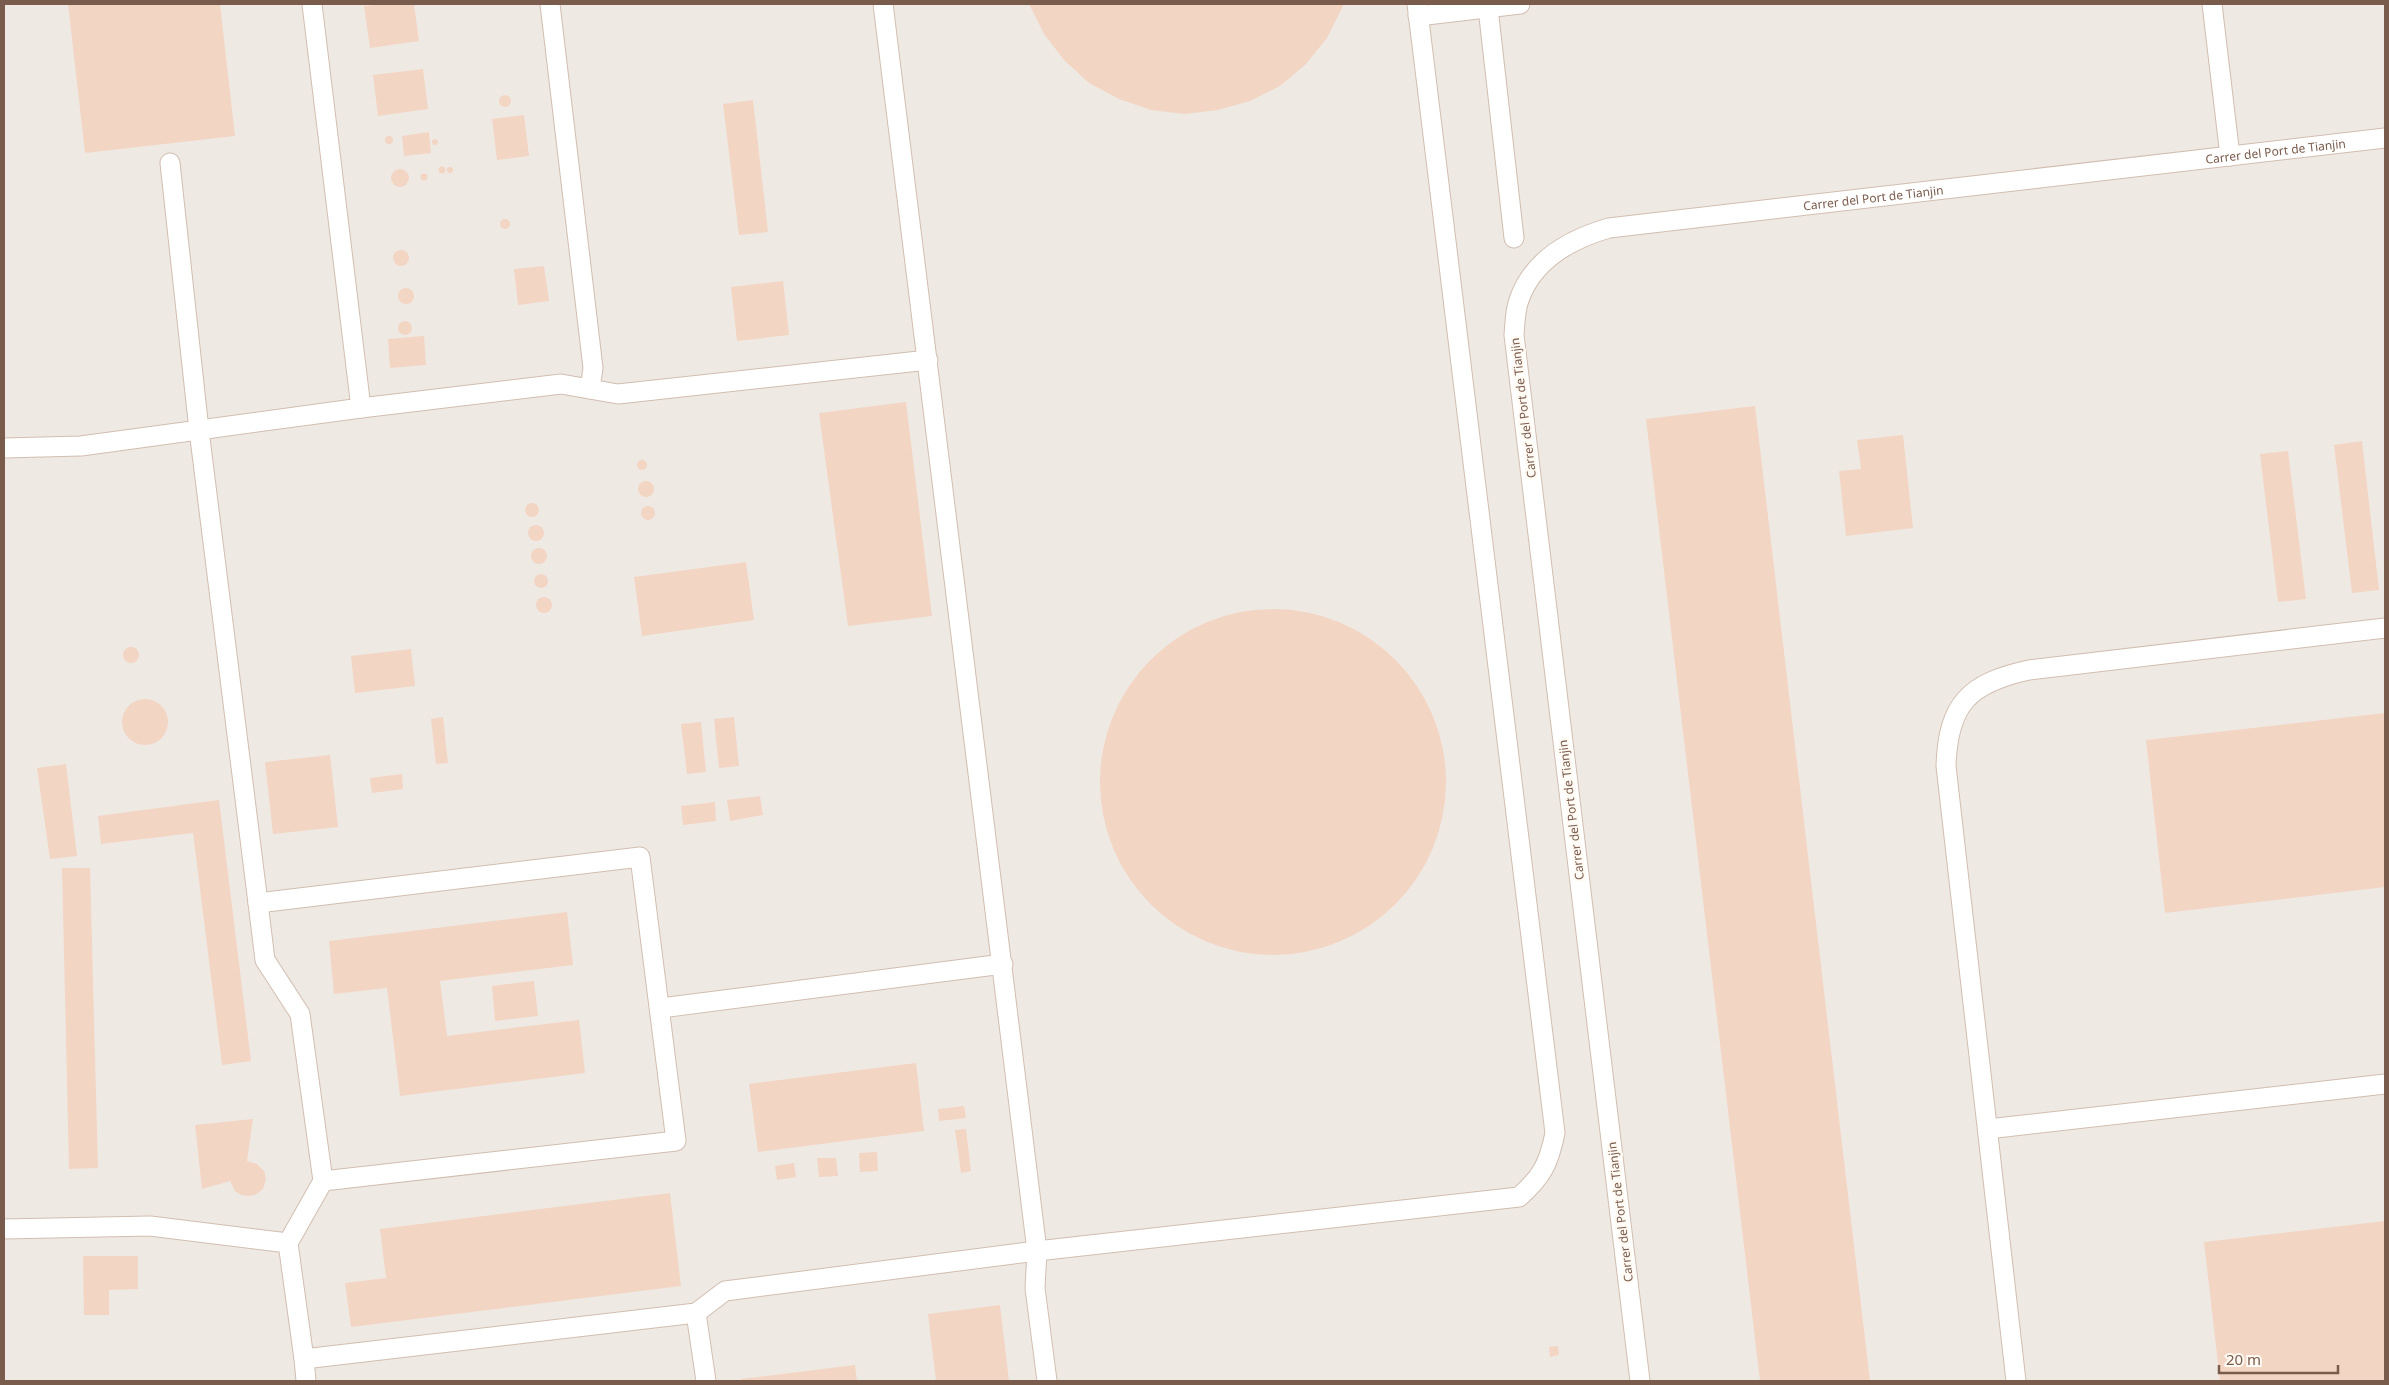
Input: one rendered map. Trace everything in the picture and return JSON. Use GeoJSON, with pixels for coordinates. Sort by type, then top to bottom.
{"type":"FeatureCollection","features":[{"type":"Feature","properties":{"kind":"lane"},"geometry":{"type":"LineString","coordinates":[[312,4],[361,408]]}},
{"type":"Feature","properties":{"kind":"lane"},"geometry":{"type":"LineString","coordinates":[[550,4],[593,368],[590,389]]}},
{"type":"Feature","properties":{"kind":"lane"},"geometry":{"type":"LineString","coordinates":[[883,4],[1003,964],[1037,1252],[1035,1288],[1047,1381]]}},
{"type":"Feature","properties":{"kind":"lane"},"geometry":{"type":"LineString","coordinates":[[304,1360],[696,1313],[725,1291],[1037,1252],[1519,1197],[1536,1182],[1546,1166],[1552,1150],[1554,1133],[1417,10],[1488,8],[1520,4]]}},
{"type":"Feature","properties":{"kind":"lane"},"geometry":{"type":"LineString","coordinates":[[2212,4],[2230,156]]}},
{"type":"Feature","properties":{"kind":"lane"},"geometry":{"type":"LineString","coordinates":[[1488,8],[1514,238]]}},
{"type":"Feature","properties":{"kind":"lane","name":"Carrer del Port de Tianjin"},"geometry":{"type":"LineString","coordinates":[[1640,1381],[1514,335],[1518,301],[1532,274],[1556,252],[1581,236],[1610,228],[2385,138]]}},
{"type":"Feature","properties":{"kind":"lane"},"geometry":{"type":"LineString","coordinates":[[170,163],[199,430],[265,960],[300,1014],[323,1181],[288,1243],[306,1381]]}},
{"type":"Feature","properties":{"kind":"lane"},"geometry":{"type":"LineString","coordinates":[[10,448],[81,446],[361,408],[561,384],[618,394],[928,360]]}},
{"type":"Feature","properties":{"kind":"lane"},"geometry":{"type":"LineString","coordinates":[[2016,1381],[1946,766],[1947,741],[1954,718],[1963,702],[1982,685],[2004,675],[2028,670],[2385,628]]}},
{"type":"Feature","properties":{"kind":"lane"},"geometry":{"type":"LineString","coordinates":[[258,903],[640,857],[661,1008],[676,1142],[323,1181]]}},
{"type":"Feature","properties":{"kind":"lane"},"geometry":{"type":"LineString","coordinates":[[661,1008],[1003,964]]}},
{"type":"Feature","properties":{"kind":"lane"},"geometry":{"type":"LineString","coordinates":[[1988,1129],[2385,1084]]}},
{"type":"Feature","properties":{"kind":"lane"},"geometry":{"type":"LineString","coordinates":[[11,1229],[150,1226],[288,1243]]}},
{"type":"Feature","properties":{"kind":"lane"},"geometry":{"type":"LineString","coordinates":[[696,1313],[706,1381]]}},
{"type":"Feature","properties":{"kind":"shaded area"},"geometry":{"type":"Polygon","coordinates":[[[4,4],[2385,4],[2385,1381],[4,1381],[4,4]]]}},
{"type":"Feature","properties":{"kind":"building"},"geometry":{"type":"Polygon","coordinates":[[[68,4],[220,4],[235,136],[85,153],[68,4]]]}},
{"type":"Feature","properties":{"kind":"building"},"geometry":{"type":"Polygon","coordinates":[[[414,4],[419,41],[370,48],[364,6],[414,4]]]}},
{"type":"Feature","properties":{"kind":"building"},"geometry":{"type":"Polygon","coordinates":[[[1029,4],[1344,4],[1327,38],[1306,64],[1280,86],[1250,101],[1218,110],[1185,114],[1151,110],[1119,99],[1089,83],[1064,60],[1044,34],[1029,4]]]}},
{"type":"Feature","properties":{"kind":"building"},"geometry":{"type":"Polygon","coordinates":[[[423,69],[428,109],[378,116],[373,75],[423,69]]]}},
{"type":"Feature","properties":{"kind":"building"},"geometry":{"type":"Polygon","coordinates":[[[503,95],[507,95],[511,101],[507,107],[503,107],[499,103],[499,99],[503,95]]]}},
{"type":"Feature","properties":{"kind":"building"},"geometry":{"type":"Polygon","coordinates":[[[753,100],[768,232],[739,235],[723,104],[753,100]]]}},
{"type":"Feature","properties":{"kind":"building"},"geometry":{"type":"Polygon","coordinates":[[[524,115],[529,156],[497,160],[492,119],[524,115]]]}},
{"type":"Feature","properties":{"kind":"building"},"geometry":{"type":"Polygon","coordinates":[[[429,132],[431,153],[404,156],[402,136],[429,132]]]}},
{"type":"Feature","properties":{"kind":"building"},"geometry":{"type":"Polygon","coordinates":[[[389,136],[393,140],[389,144],[385,140],[389,136]]]}},
{"type":"Feature","properties":{"kind":"building"},"geometry":{"type":"Polygon","coordinates":[[[435,139],[438,142],[435,145],[432,142],[435,139]]]}},
{"type":"Feature","properties":{"kind":"building"},"geometry":{"type":"Polygon","coordinates":[[[442,167],[445,170],[442,173],[439,170],[442,167]]]}},
{"type":"Feature","properties":{"kind":"building"},"geometry":{"type":"Polygon","coordinates":[[[450,167],[453,170],[450,173],[447,170],[450,167]]]}},
{"type":"Feature","properties":{"kind":"building"},"geometry":{"type":"Polygon","coordinates":[[[400,169],[406,172],[409,178],[406,184],[400,187],[394,184],[391,178],[394,172],[400,169]]]}},
{"type":"Feature","properties":{"kind":"building"},"geometry":{"type":"Polygon","coordinates":[[[424,174],[427,177],[424,180],[421,177],[424,174]]]}},
{"type":"Feature","properties":{"kind":"building"},"geometry":{"type":"Polygon","coordinates":[[[503,219],[507,219],[510,224],[509,228],[503,229],[500,226],[500,222],[503,219]]]}},
{"type":"Feature","properties":{"kind":"building"},"geometry":{"type":"Polygon","coordinates":[[[401,250],[409,258],[401,266],[393,258],[401,250]]]}},
{"type":"Feature","properties":{"kind":"building"},"geometry":{"type":"Polygon","coordinates":[[[544,266],[549,301],[518,305],[514,269],[544,266]]]}},
{"type":"Feature","properties":{"kind":"building"},"geometry":{"type":"Polygon","coordinates":[[[783,281],[789,335],[737,341],[731,287],[783,281]]]}},
{"type":"Feature","properties":{"kind":"building"},"geometry":{"type":"Polygon","coordinates":[[[406,288],[414,296],[406,304],[398,296],[406,288]]]}},
{"type":"Feature","properties":{"kind":"building"},"geometry":{"type":"Polygon","coordinates":[[[405,321],[410,323],[412,328],[410,333],[405,335],[400,333],[398,328],[400,323],[405,321]]]}},
{"type":"Feature","properties":{"kind":"building"},"geometry":{"type":"Polygon","coordinates":[[[424,336],[426,365],[390,368],[388,339],[424,336]]]}},
{"type":"Feature","properties":{"kind":"building"},"geometry":{"type":"Polygon","coordinates":[[[906,402],[932,616],[848,626],[819,413],[906,402]]]}},
{"type":"Feature","properties":{"kind":"building"},"geometry":{"type":"Polygon","coordinates":[[[1755,406],[1870,1381],[1760,1381],[1646,419],[1755,406]]]}},
{"type":"Feature","properties":{"kind":"building"},"geometry":{"type":"Polygon","coordinates":[[[1903,435],[1913,528],[1846,536],[1839,471],[1861,469],[1857,440],[1903,435]]]}},
{"type":"Feature","properties":{"kind":"building"},"geometry":{"type":"Polygon","coordinates":[[[2362,441],[2379,590],[2352,593],[2334,445],[2362,441]]]}},
{"type":"Feature","properties":{"kind":"building"},"geometry":{"type":"Polygon","coordinates":[[[2288,451],[2306,599],[2278,602],[2260,454],[2288,451]]]}},
{"type":"Feature","properties":{"kind":"building"},"geometry":{"type":"Polygon","coordinates":[[[642,460],[647,465],[642,470],[637,465],[642,460]]]}},
{"type":"Feature","properties":{"kind":"building"},"geometry":{"type":"Polygon","coordinates":[[[646,481],[652,483],[654,489],[652,495],[646,497],[640,495],[638,489],[640,483],[646,481]]]}},
{"type":"Feature","properties":{"kind":"building"},"geometry":{"type":"Polygon","coordinates":[[[532,503],[537,505],[539,510],[537,515],[532,517],[527,515],[525,510],[527,505],[532,503]]]}},
{"type":"Feature","properties":{"kind":"building"},"geometry":{"type":"Polygon","coordinates":[[[645,506],[651,506],[655,513],[651,520],[645,520],[641,516],[641,510],[645,506]]]}},
{"type":"Feature","properties":{"kind":"building"},"geometry":{"type":"Polygon","coordinates":[[[536,525],[542,527],[544,533],[542,539],[536,541],[530,539],[528,533],[530,527],[536,525]]]}},
{"type":"Feature","properties":{"kind":"building"},"geometry":{"type":"Polygon","coordinates":[[[539,548],[547,556],[539,564],[531,556],[539,548]]]}},
{"type":"Feature","properties":{"kind":"building"},"geometry":{"type":"Polygon","coordinates":[[[746,562],[754,620],[642,636],[634,577],[746,562]]]}},
{"type":"Feature","properties":{"kind":"building"},"geometry":{"type":"Polygon","coordinates":[[[538,574],[544,574],[548,581],[544,588],[538,588],[534,584],[534,578],[538,574]]]}},
{"type":"Feature","properties":{"kind":"building"},"geometry":{"type":"Polygon","coordinates":[[[544,597],[552,605],[544,613],[536,605],[544,597]]]}},
{"type":"Feature","properties":{"kind":"building"},"geometry":{"type":"Polygon","coordinates":[[[1273,609],[1307,613],[1339,623],[1369,639],[1395,660],[1416,686],[1432,716],[1442,748],[1446,782],[1442,816],[1432,848],[1416,878],[1395,904],[1369,925],[1339,941],[1307,951],[1273,955],[1239,951],[1207,941],[1177,925],[1151,904],[1130,878],[1114,848],[1104,816],[1100,782],[1104,748],[1114,716],[1130,686],[1151,660],[1177,639],[1207,623],[1239,613],[1273,609]]]}},
{"type":"Feature","properties":{"kind":"building"},"geometry":{"type":"Polygon","coordinates":[[[131,647],[139,655],[131,663],[123,655],[131,647]]]}},
{"type":"Feature","properties":{"kind":"building"},"geometry":{"type":"Polygon","coordinates":[[[411,649],[415,686],[355,693],[351,656],[411,649]]]}},
{"type":"Feature","properties":{"kind":"building"},"geometry":{"type":"Polygon","coordinates":[[[150,699],[162,705],[167,713],[167,731],[162,739],[154,744],[140,745],[128,739],[123,731],[122,717],[128,705],[136,700],[150,699]]]}},
{"type":"Feature","properties":{"kind":"building"},"geometry":{"type":"Polygon","coordinates":[[[2385,713],[2385,887],[2165,913],[2146,740],[2385,713]]]}},
{"type":"Feature","properties":{"kind":"building"},"geometry":{"type":"Polygon","coordinates":[[[443,717],[448,763],[436,764],[431,719],[443,717]]]}},
{"type":"Feature","properties":{"kind":"building"},"geometry":{"type":"Polygon","coordinates":[[[734,717],[739,766],[719,768],[714,719],[734,717]]]}},
{"type":"Feature","properties":{"kind":"building"},"geometry":{"type":"Polygon","coordinates":[[[701,722],[706,772],[687,774],[681,724],[701,722]]]}},
{"type":"Feature","properties":{"kind":"building"},"geometry":{"type":"Polygon","coordinates":[[[330,755],[338,827],[273,834],[265,762],[330,755]]]}},
{"type":"Feature","properties":{"kind":"building"},"geometry":{"type":"Polygon","coordinates":[[[66,764],[77,856],[50,859],[37,768],[66,764]]]}},
{"type":"Feature","properties":{"kind":"building"},"geometry":{"type":"Polygon","coordinates":[[[402,774],[403,789],[372,793],[370,778],[402,774]]]}},
{"type":"Feature","properties":{"kind":"building"},"geometry":{"type":"Polygon","coordinates":[[[760,796],[763,815],[730,821],[727,800],[760,796]]]}},
{"type":"Feature","properties":{"kind":"building"},"geometry":{"type":"Polygon","coordinates":[[[219,800],[251,1061],[222,1065],[193,833],[101,844],[98,816],[219,800]]]}},
{"type":"Feature","properties":{"kind":"building"},"geometry":{"type":"Polygon","coordinates":[[[715,802],[716,821],[683,825],[681,806],[715,802]]]}},
{"type":"Feature","properties":{"kind":"building"},"geometry":{"type":"Polygon","coordinates":[[[62,868],[90,868],[98,1168],[69,1169],[62,868]]]}},
{"type":"Feature","properties":{"kind":"building"},"geometry":{"type":"Polygon","coordinates":[[[567,912],[573,965],[440,981],[447,1036],[579,1020],[585,1073],[400,1096],[387,988],[334,994],[329,941],[567,912]]]}},
{"type":"Feature","properties":{"kind":"building"},"geometry":{"type":"Polygon","coordinates":[[[534,981],[538,1016],[495,1021],[492,986],[534,981]]]}},
{"type":"Feature","properties":{"kind":"building"},"geometry":{"type":"Polygon","coordinates":[[[916,1063],[924,1131],[758,1152],[749,1084],[916,1063]]]}},
{"type":"Feature","properties":{"kind":"building"},"geometry":{"type":"Polygon","coordinates":[[[964,1106],[966,1118],[939,1121],[938,1109],[964,1106]]]}},
{"type":"Feature","properties":{"kind":"building"},"geometry":{"type":"Polygon","coordinates":[[[253,1119],[247,1161],[257,1164],[264,1171],[266,1179],[263,1189],[255,1195],[241,1195],[235,1191],[230,1181],[202,1189],[195,1125],[253,1119]]]}},
{"type":"Feature","properties":{"kind":"building"},"geometry":{"type":"Polygon","coordinates":[[[966,1129],[971,1171],[961,1173],[955,1130],[966,1129]]]}},
{"type":"Feature","properties":{"kind":"building"},"geometry":{"type":"Polygon","coordinates":[[[877,1152],[878,1171],[860,1172],[859,1153],[877,1152]]]}},
{"type":"Feature","properties":{"kind":"building"},"geometry":{"type":"Polygon","coordinates":[[[817,1158],[836,1158],[838,1176],[819,1177],[817,1158]]]}},
{"type":"Feature","properties":{"kind":"building"},"geometry":{"type":"Polygon","coordinates":[[[794,1163],[796,1177],[777,1180],[775,1166],[794,1163]]]}},
{"type":"Feature","properties":{"kind":"building"},"geometry":{"type":"Polygon","coordinates":[[[670,1193],[681,1286],[351,1327],[345,1283],[386,1278],[380,1229],[670,1193]]]}},
{"type":"Feature","properties":{"kind":"building"},"geometry":{"type":"Polygon","coordinates":[[[2385,1221],[2385,1381],[2220,1381],[2204,1242],[2385,1221]]]}},
{"type":"Feature","properties":{"kind":"building"},"geometry":{"type":"Polygon","coordinates":[[[83,1256],[138,1256],[138,1289],[109,1290],[109,1315],[84,1315],[83,1256]]]}},
{"type":"Feature","properties":{"kind":"building"},"geometry":{"type":"Polygon","coordinates":[[[1000,1305],[1009,1381],[936,1381],[928,1314],[1000,1305]]]}},
{"type":"Feature","properties":{"kind":"building"},"geometry":{"type":"Polygon","coordinates":[[[1558,1346],[1559,1355],[1550,1357],[1549,1347],[1558,1346]]]}},
{"type":"Feature","properties":{"kind":"building"},"geometry":{"type":"Polygon","coordinates":[[[855,1365],[857,1381],[741,1381],[741,1379],[855,1365]]]}}]}
